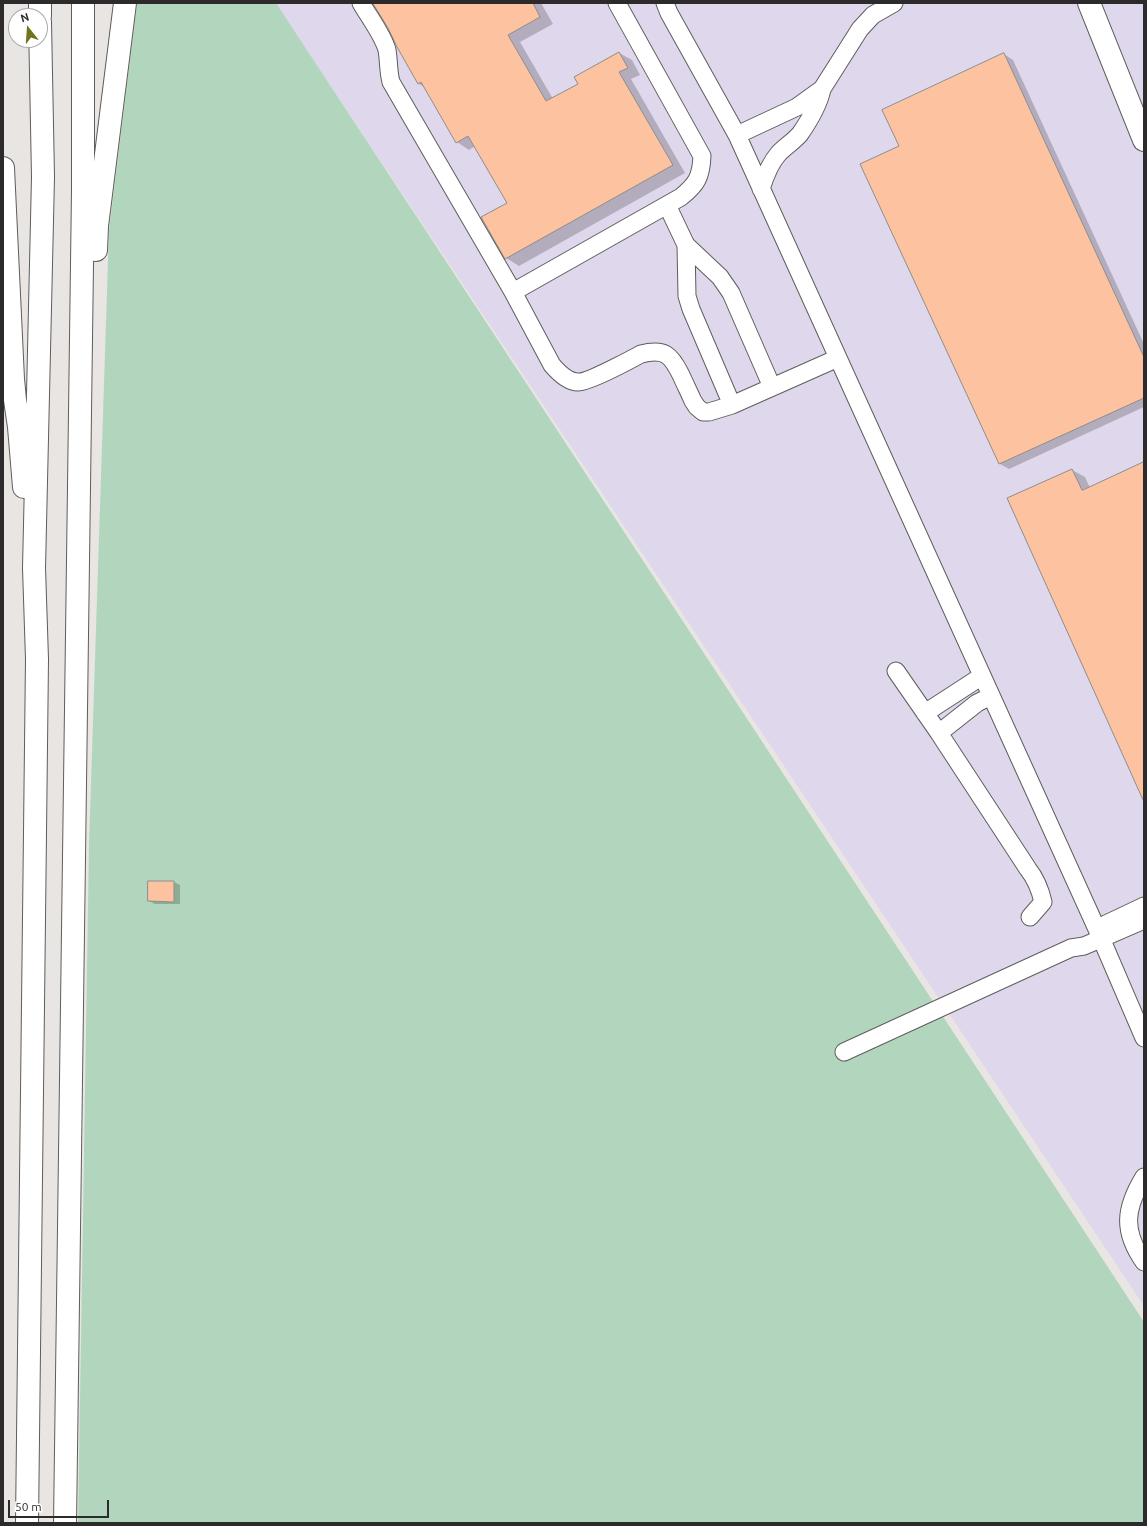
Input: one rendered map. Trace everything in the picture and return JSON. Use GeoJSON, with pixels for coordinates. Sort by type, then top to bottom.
{"type":"FeatureCollection","features":[{"type":"Feature","properties":{"kind":"main road"},"geometry":{"type":"LineString","coordinates":[[65,1523],[84,158],[83,3]]}},
{"type":"Feature","properties":{"kind":"main road"},"geometry":{"type":"LineString","coordinates":[[76,688],[87,673],[93,335],[97,226],[125,3]]}},
{"type":"Feature","properties":{"kind":"main road"},"geometry":{"type":"LineString","coordinates":[[1089,3],[1144,140]]}},
{"type":"Feature","properties":{"kind":"main road"},"geometry":{"type":"LineString","coordinates":[[26,1523],[37,659],[34,568],[43,177],[41,48]]}},
{"type":"Feature","properties":{"kind":"main road"},"geometry":{"type":"LineString","coordinates":[[3,168],[15,400],[34,568]]}},
{"type":"Feature","properties":{"kind":"street"},"geometry":{"type":"LineString","coordinates":[[361,3],[385,44],[388,58],[388,73],[391,82],[513,292],[552,365],[558,373],[578,382],[589,379],[641,354],[659,352],[668,356],[674,361],[693,401],[703,412],[708,412],[732,405],[838,358]]}},
{"type":"Feature","properties":{"kind":"street"},"geometry":{"type":"LineString","coordinates":[[513,292],[681,197],[692,188],[702,170],[702,156],[617,3]]}},
{"type":"Feature","properties":{"kind":"street"},"geometry":{"type":"LineString","coordinates":[[665,3],[668,13],[737,134],[1099,934],[1144,1038]]}},
{"type":"Feature","properties":{"kind":"street"},"geometry":{"type":"LineString","coordinates":[[737,134],[797,107],[822,89],[860,29],[873,15],[894,3]]}},
{"type":"Feature","properties":{"kind":"street"},"geometry":{"type":"LineString","coordinates":[[761,189],[764,177],[770,165],[779,153],[800,134],[820,100],[822,89]]}},
{"type":"Feature","properties":{"kind":"street"},"geometry":{"type":"LineString","coordinates":[[667,205],[686,245],[720,277],[731,293],[772,387]]}},
{"type":"Feature","properties":{"kind":"street"},"geometry":{"type":"LineString","coordinates":[[686,245],[687,296],[691,309],[732,405]]}},
{"type":"Feature","properties":{"kind":"street"},"geometry":{"type":"LineString","coordinates":[[896,671],[939,733],[1028,869],[1035,877],[1043,902],[1030,917]]}},
{"type":"Feature","properties":{"kind":"street"},"geometry":{"type":"LineString","coordinates":[[925,713],[982,676]]}},
{"type":"Feature","properties":{"kind":"street"},"geometry":{"type":"LineString","coordinates":[[939,733],[977,703],[990,696]]}},
{"type":"Feature","properties":{"kind":"street"},"geometry":{"type":"LineString","coordinates":[[1099,934],[1144,906]]}},
{"type":"Feature","properties":{"kind":"street"},"geometry":{"type":"LineString","coordinates":[[844,1052],[1071,948],[1081,936],[1099,934],[1144,920]]}},
{"type":"Feature","properties":{"kind":"street"},"geometry":{"type":"LineString","coordinates":[[1144,1177],[1134,1194],[1128,1214],[1129,1233],[1138,1254],[1144,1262]]}},
{"type":"Feature","properties":{"kind":"shaded area"},"geometry":{"type":"Polygon","coordinates":[[[276,3],[1144,3],[1144,1306],[278,7],[276,3]]]}},
{"type":"Feature","properties":{"kind":"green space"},"geometry":{"type":"Polygon","coordinates":[[[137,3],[276,3],[1144,1322],[1144,1523],[78,1523],[89,844],[109,230],[137,3]]]}},
{"type":"Feature","properties":{"kind":"building"},"geometry":{"type":"Polygon","coordinates":[[[373,3],[533,3],[540,17],[508,35],[546,101],[578,84],[574,77],[619,52],[628,68],[619,72],[673,165],[505,259],[481,217],[507,203],[468,136],[456,143],[421,82],[418,84],[373,3]]]}},
{"type":"Feature","properties":{"kind":"building"},"geometry":{"type":"Polygon","coordinates":[[[1004,53],[1144,357],[1144,398],[999,464],[860,164],[899,146],[882,110],[1004,53]]]}},
{"type":"Feature","properties":{"kind":"building"},"geometry":{"type":"Polygon","coordinates":[[[1144,462],[1144,802],[1007,498],[1072,469],[1082,490],[1144,462]]]}},
{"type":"Feature","properties":{"kind":"building"},"geometry":{"type":"Polygon","coordinates":[[[148,881],[174,881],[174,902],[148,901],[148,881]]]}}]}
